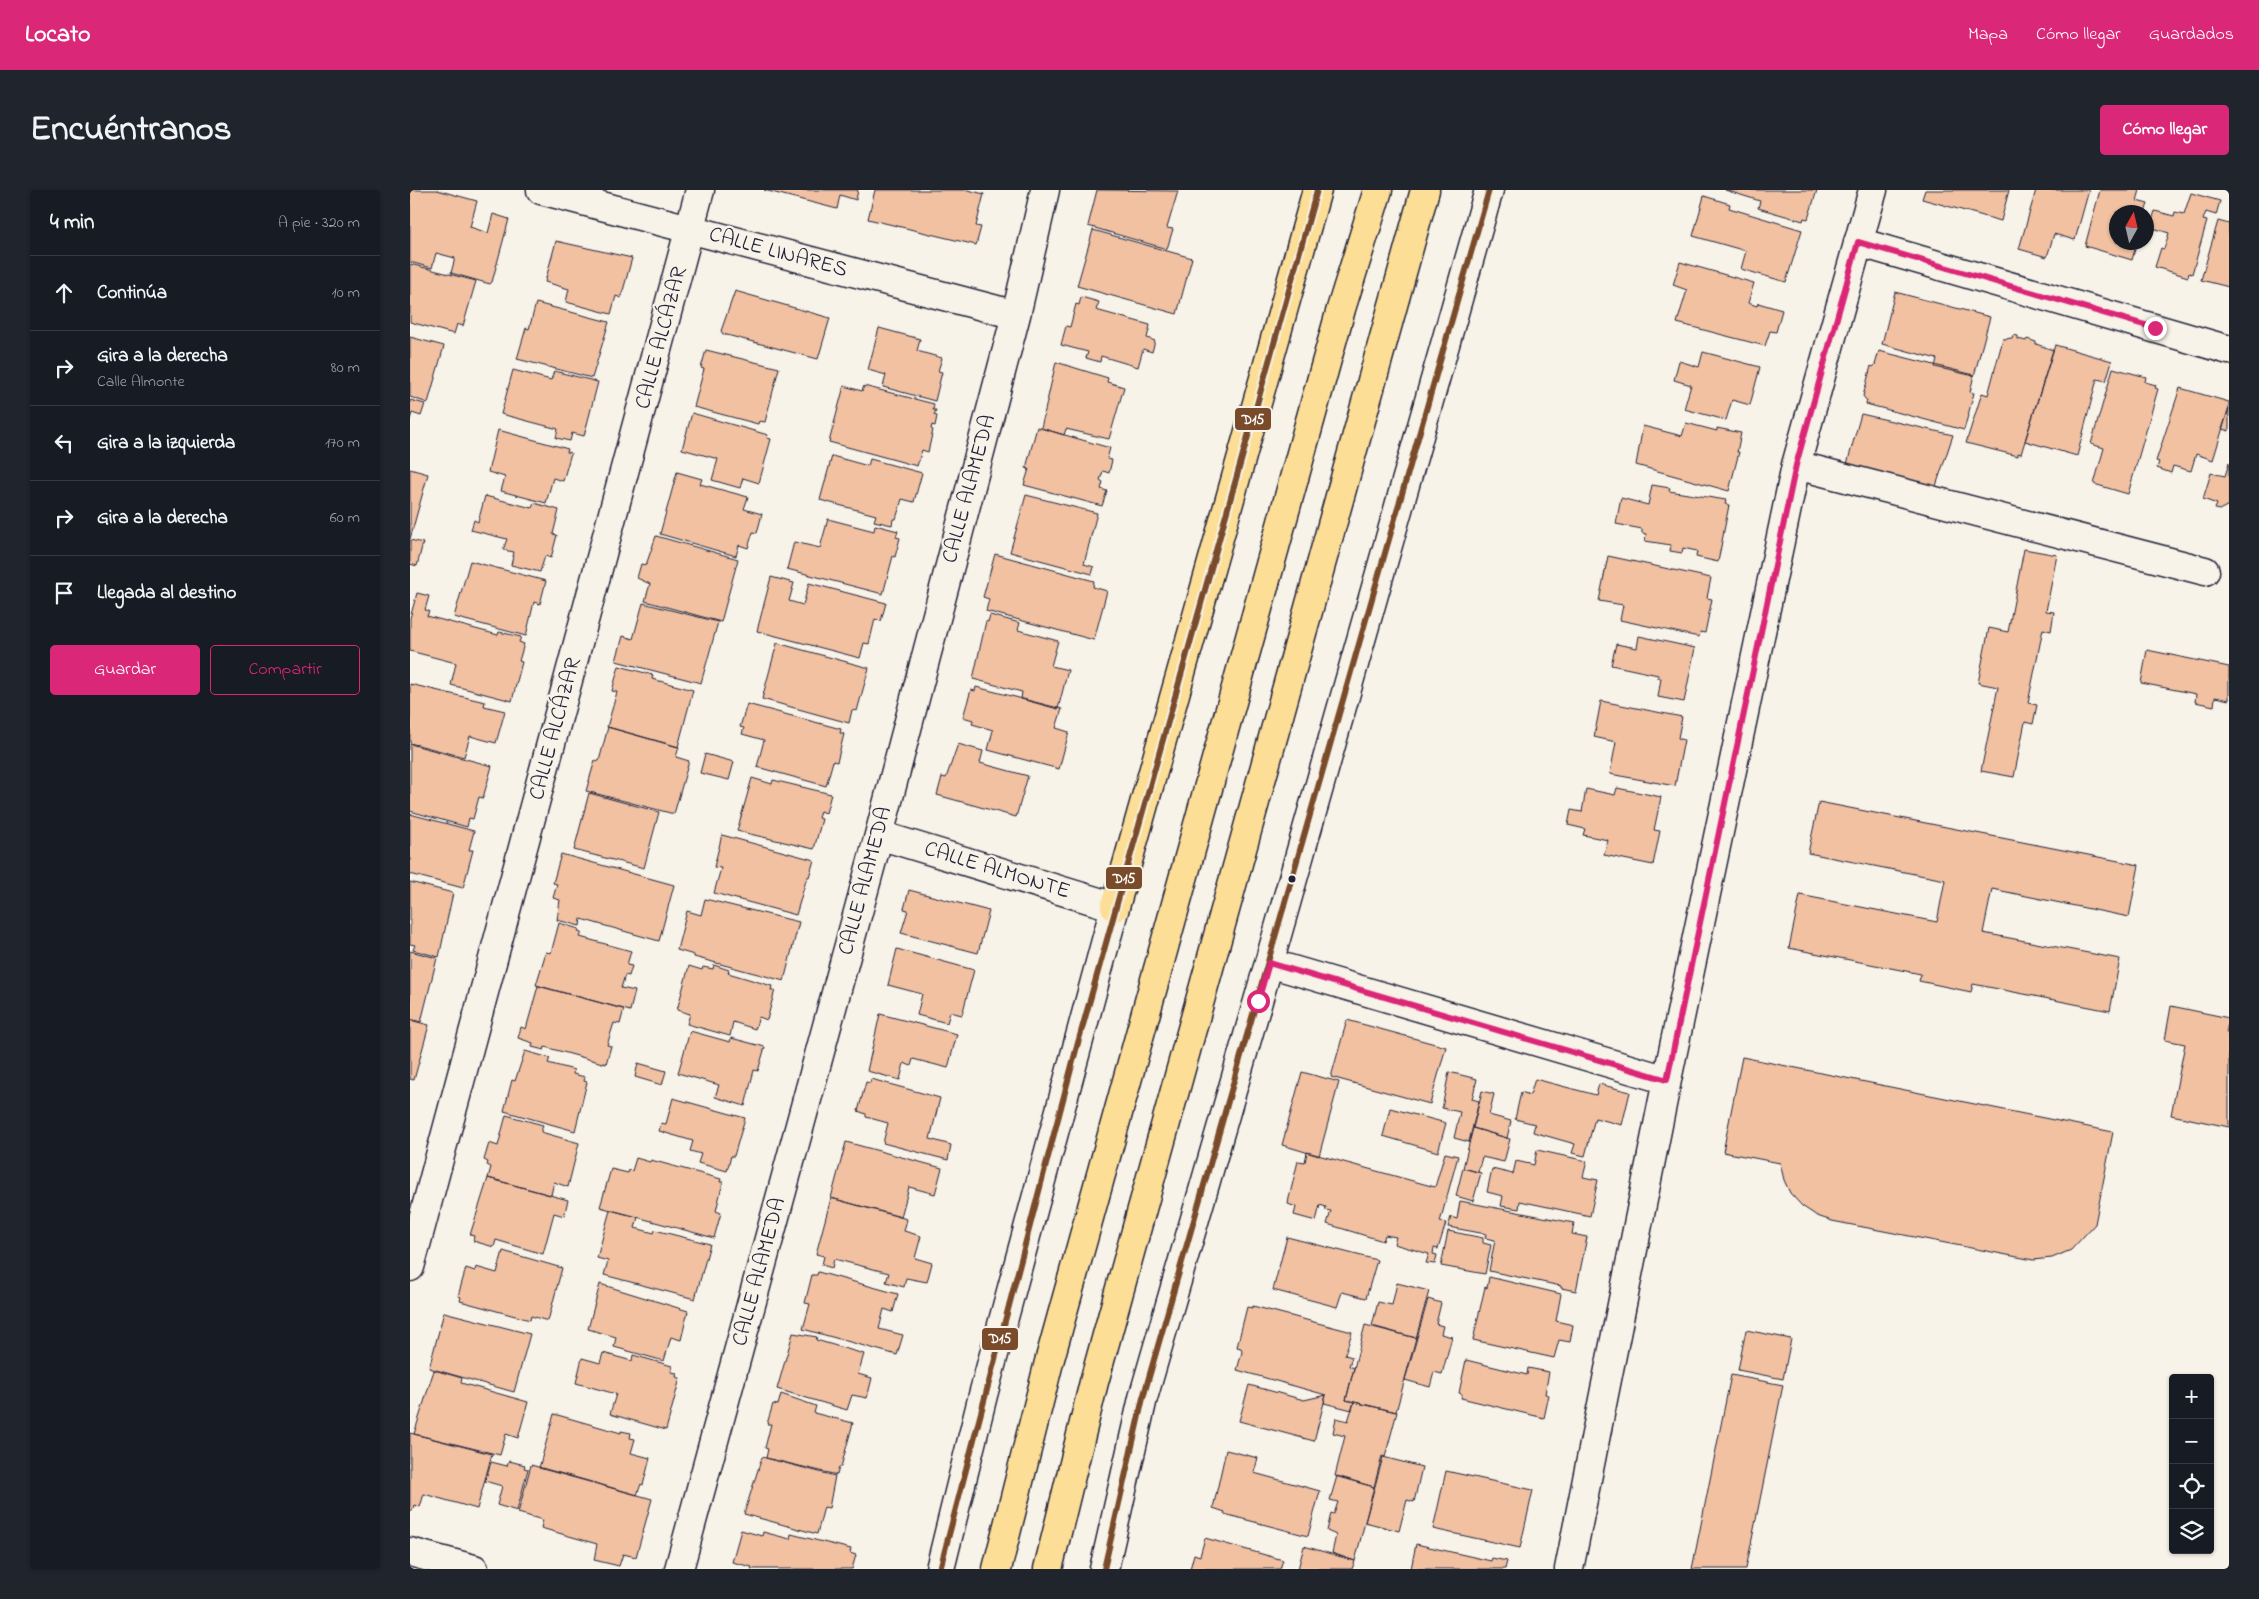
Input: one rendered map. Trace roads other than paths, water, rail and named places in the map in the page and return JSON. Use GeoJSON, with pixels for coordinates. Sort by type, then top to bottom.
{"type":"FeatureCollection","features":[{"type":"Feature","properties":{"kind":"highway"},"geometry":{"type":"LineString","coordinates":[[1115,907],[1317,190]]}},
{"type":"Feature","properties":{"kind":"highway"},"geometry":{"type":"LineString","coordinates":[[997,1569],[1054,1342],[1341,308],[1378,190]]}},
{"type":"Feature","properties":{"kind":"highway"},"geometry":{"type":"LineString","coordinates":[[1048,1569],[1097,1373],[1425,190]]}},
{"type":"Feature","properties":{"kind":"street","name":"CALLE LINARES"},"geometry":{"type":"LineString","coordinates":[[541,190],[1016,315]]}},
{"type":"Feature","properties":{"kind":"street","name":"CALLE ALCÁZAR"},"geometry":{"type":"LineString","coordinates":[[410,1267],[691,230],[700,190]]}},
{"type":"Feature","properties":{"kind":"street","name":"CALLE ALAMEDA"},"geometry":{"type":"LineString","coordinates":[[679,1569],[879,835],[1016,315],[1045,190]]}},
{"type":"Feature","properties":{"kind":"street"},"geometry":{"type":"LineString","coordinates":[[1104,1569],[1143,1398],[1489,190]]}},
{"type":"Feature","properties":{"kind":"street"},"geometry":{"type":"LineString","coordinates":[[1569,1569],[1667,1080],[1796,465],[1873,190]]}},
{"type":"Feature","properties":{"kind":"street"},"geometry":{"type":"LineString","coordinates":[[1858,242],[2229,350]]}},
{"type":"Feature","properties":{"kind":"street"},"geometry":{"type":"LineString","coordinates":[[1796,465],[2205,571]]}},
{"type":"Feature","properties":{"kind":"street","name":"CALLE ALMONTE"},"geometry":{"type":"LineString","coordinates":[[879,835],[1115,907]]}},
{"type":"Feature","properties":{"kind":"street"},"geometry":{"type":"LineString","coordinates":[[940,1569],[983,1395],[1115,907]]}},
{"type":"Feature","properties":{"kind":"street"},"geometry":{"type":"LineString","coordinates":[[1269,963],[1667,1080]]}},
{"type":"Feature","properties":{"kind":"street"},"geometry":{"type":"LineString","coordinates":[[410,1552],[474,1569]]}}]}
